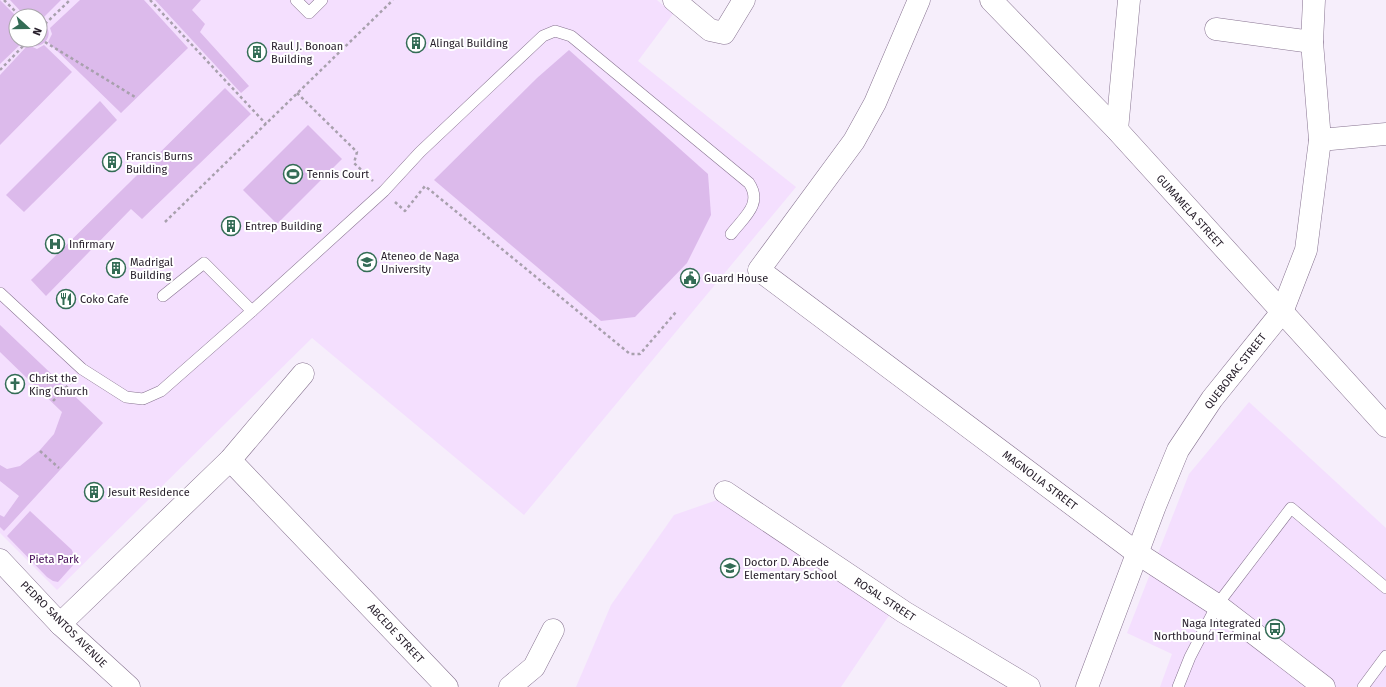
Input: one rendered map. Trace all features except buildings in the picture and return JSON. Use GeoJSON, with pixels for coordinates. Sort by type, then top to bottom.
{"type":"FeatureCollection","features":[{"type":"Feature","properties":{"kind":"street"},"geometry":{"type":"LineString","coordinates":[[674,0],[710,30],[724,33],[744,0]]}},
{"type":"Feature","properties":{"kind":"street","name":"MAGNOLIA STREET"},"geometry":{"type":"LineString","coordinates":[[918,0],[875,103],[854,141],[759,270],[1137,553],[1217,605],[1324,687]]}},
{"type":"Feature","properties":{"kind":"street","name":"GUMAMELA STREET"},"geometry":{"type":"LineString","coordinates":[[991,0],[1117,130],[1386,426]]}},
{"type":"Feature","properties":{"kind":"street"},"geometry":{"type":"LineString","coordinates":[[1117,130],[1129,0]]}},
{"type":"Feature","properties":{"kind":"street","name":"QUEBORAC STREET"},"geometry":{"type":"LineString","coordinates":[[1086,687],[1178,450],[1212,399],[1282,312],[1306,250],[1320,140],[1312,42],[1314,0]]}},
{"type":"Feature","properties":{"kind":"street"},"geometry":{"type":"LineString","coordinates":[[1216,29],[1312,42]]}},
{"type":"Feature","properties":{"kind":"street"},"geometry":{"type":"LineString","coordinates":[[1320,140],[1386,134]]}},
{"type":"Feature","properties":{"kind":"street"},"geometry":{"type":"LineString","coordinates":[[60,624],[230,460],[304,374]]}},
{"type":"Feature","properties":{"kind":"street","name":"ABCEDE STREET"},"geometry":{"type":"LineString","coordinates":[[230,460],[345,578],[447,687]]}},
{"type":"Feature","properties":{"kind":"street","name":"ROSAL STREET"},"geometry":{"type":"LineString","coordinates":[[725,492],[904,612],[1029,687]]}},
{"type":"Feature","properties":{"kind":"street","name":"PEDRO SANTOS AVENUE"},"geometry":{"type":"LineString","coordinates":[[0,560],[60,624],[129,687]]}},
{"type":"Feature","properties":{"kind":"street"},"geometry":{"type":"LineString","coordinates":[[510,687],[534,667],[553,630]]}},
{"type":"Feature","properties":{"kind":"lane"},"geometry":{"type":"LineString","coordinates":[[296,0],[310,13],[322,0]]}},
{"type":"Feature","properties":{"kind":"lane"},"geometry":{"type":"LineString","coordinates":[[0,294],[82,369],[126,397],[143,399],[161,391],[252,311],[384,191],[420,152],[543,36],[555,31],[571,36],[749,183],[755,191],[755,200],[751,208],[731,234]]}},
{"type":"Feature","properties":{"kind":"lane"},"geometry":{"type":"LineString","coordinates":[[163,296],[204,263],[252,311]]}},
{"type":"Feature","properties":{"kind":"lane"},"geometry":{"type":"LineString","coordinates":[[1178,687],[1190,657],[1217,605],[1291,508],[1386,588]]}},
{"type":"Feature","properties":{"kind":"lane"},"geometry":{"type":"LineString","coordinates":[[1363,687],[1386,656]]}},
{"type":"Feature","properties":{"kind":"path"},"geometry":{"type":"LineString","coordinates":[[4,0],[12,8]]}},
{"type":"Feature","properties":{"kind":"path"},"geometry":{"type":"LineString","coordinates":[[48,21],[70,0]]}},
{"type":"Feature","properties":{"kind":"path"},"geometry":{"type":"LineString","coordinates":[[150,0],[266,124]]}},
{"type":"Feature","properties":{"kind":"path"},"geometry":{"type":"LineString","coordinates":[[165,222],[394,0]]}},
{"type":"Feature","properties":{"kind":"path"},"geometry":{"type":"LineString","coordinates":[[48,44],[135,97]]}},
{"type":"Feature","properties":{"kind":"path"},"geometry":{"type":"LineString","coordinates":[[0,70],[21,48]]}},
{"type":"Feature","properties":{"kind":"path"},"geometry":{"type":"LineString","coordinates":[[298,93],[357,152],[354,163],[405,211],[425,186],[630,354],[640,354],[676,312]]}},
{"type":"Feature","properties":{"kind":"path"},"geometry":{"type":"LineString","coordinates":[[53,401],[82,369]]}},
{"type":"Feature","properties":{"kind":"path"},"geometry":{"type":"LineString","coordinates":[[40,451],[59,468]]}},
{"type":"Feature","properties":{"kind":"shaded area","name":"Ateneo de Naga University"},"geometry":{"type":"Polygon","coordinates":[[[0,0],[657,0],[673,14],[638,61],[796,187],[524,515],[312,338],[57,590],[0,533],[0,0]]]}},
{"type":"Feature","properties":{"kind":"shaded area"},"geometry":{"type":"Polygon","coordinates":[[[1249,402],[1386,528],[1386,687],[1160,687],[1172,654],[1127,633],[1189,474],[1249,402]]]}},
{"type":"Feature","properties":{"kind":"shaded area","name":"Doctor D. Abcede Elementary School"},"geometry":{"type":"Polygon","coordinates":[[[720,499],[890,614],[841,687],[576,687],[611,605],[674,515],[720,499]]]}},
{"type":"Feature","properties":{"kind":"green space"},"geometry":{"type":"Polygon","coordinates":[[[0,0],[8,8],[8,48],[17,48],[0,64],[0,0]]]}},
{"type":"Feature","properties":{"kind":"green space"},"geometry":{"type":"Polygon","coordinates":[[[10,0],[61,0],[48,13],[48,8],[18,8],[10,0]]]}},
{"type":"Feature","properties":{"kind":"green space"},"geometry":{"type":"Polygon","coordinates":[[[80,0],[144,0],[188,48],[121,113],[48,42],[52,34],[50,28],[80,0]]]}},
{"type":"Feature","properties":{"kind":"green space"},"geometry":{"type":"Polygon","coordinates":[[[155,0],[201,0],[192,10],[205,24],[200,32],[249,86],[241,93],[155,0]]]}},
{"type":"Feature","properties":{"kind":"green space"},"geometry":{"type":"Polygon","coordinates":[[[25,48],[47,48],[72,72],[0,145],[0,75],[25,48]]]}},
{"type":"Feature","properties":{"kind":"green space"},"geometry":{"type":"Polygon","coordinates":[[[569,50],[708,174],[711,215],[687,263],[635,317],[601,321],[434,180],[537,78],[569,50]]]}},
{"type":"Feature","properties":{"kind":"green space"},"geometry":{"type":"Polygon","coordinates":[[[225,88],[251,114],[142,219],[131,209],[46,296],[31,280],[225,88]]]}},
{"type":"Feature","properties":{"kind":"green space"},"geometry":{"type":"Polygon","coordinates":[[[100,101],[117,120],[24,212],[6,195],[100,101]]]}},
{"type":"Feature","properties":{"kind":"green space","name":"Tennis Court"},"geometry":{"type":"Polygon","coordinates":[[[308,125],[342,159],[277,224],[243,190],[308,125]]]}},
{"type":"Feature","properties":{"kind":"green space"},"geometry":{"type":"Polygon","coordinates":[[[0,325],[103,423],[4,531],[0,527],[0,515],[4,517],[19,496],[0,481],[0,465],[7,469],[20,466],[40,450],[54,434],[62,412],[0,352],[0,325]]]}},
{"type":"Feature","properties":{"kind":"green space","name":"Pieta Park"},"geometry":{"type":"Polygon","coordinates":[[[30,511],[72,550],[76,562],[58,582],[47,577],[7,536],[30,511]]]}},
{"type":"Feature","properties":{"kind":"place","name":"Alingal Building"},"geometry":{"type":"Point","coordinates":[416,43]}},
{"type":"Feature","properties":{"kind":"place","name":"Raul J. Bonoan Building"},"geometry":{"type":"Point","coordinates":[257,52]}},
{"type":"Feature","properties":{"kind":"place","name":"Francis Burns Building"},"geometry":{"type":"Point","coordinates":[112,162]}},
{"type":"Feature","properties":{"kind":"place","name":"Tennis Court"},"geometry":{"type":"Point","coordinates":[293,174]}},
{"type":"Feature","properties":{"kind":"place","name":"Entrep Building"},"geometry":{"type":"Point","coordinates":[231,226]}},
{"type":"Feature","properties":{"kind":"place","name":"Infirmary"},"geometry":{"type":"Point","coordinates":[55,244]}},
{"type":"Feature","properties":{"kind":"place","name":"Ateneo de Naga University"},"geometry":{"type":"Point","coordinates":[367,262]}},
{"type":"Feature","properties":{"kind":"place","name":"Madrigal Building"},"geometry":{"type":"Point","coordinates":[116,268]}},
{"type":"Feature","properties":{"kind":"place","name":"Guard House"},"geometry":{"type":"Point","coordinates":[690,278]}},
{"type":"Feature","properties":{"kind":"place","name":"Coko Cafe"},"geometry":{"type":"Point","coordinates":[66,299]}},
{"type":"Feature","properties":{"kind":"place","name":"Christ the King Church"},"geometry":{"type":"Point","coordinates":[15,384]}},
{"type":"Feature","properties":{"kind":"place","name":"Jesuit Residence"},"geometry":{"type":"Point","coordinates":[94,492]}},
{"type":"Feature","properties":{"kind":"place","name":"Doctor D. Abcede Elementary School"},"geometry":{"type":"Point","coordinates":[730,568]}},
{"type":"Feature","properties":{"kind":"place","name":"Naga Integrated Northbound Terminal"},"geometry":{"type":"Point","coordinates":[1275,629]}}]}
